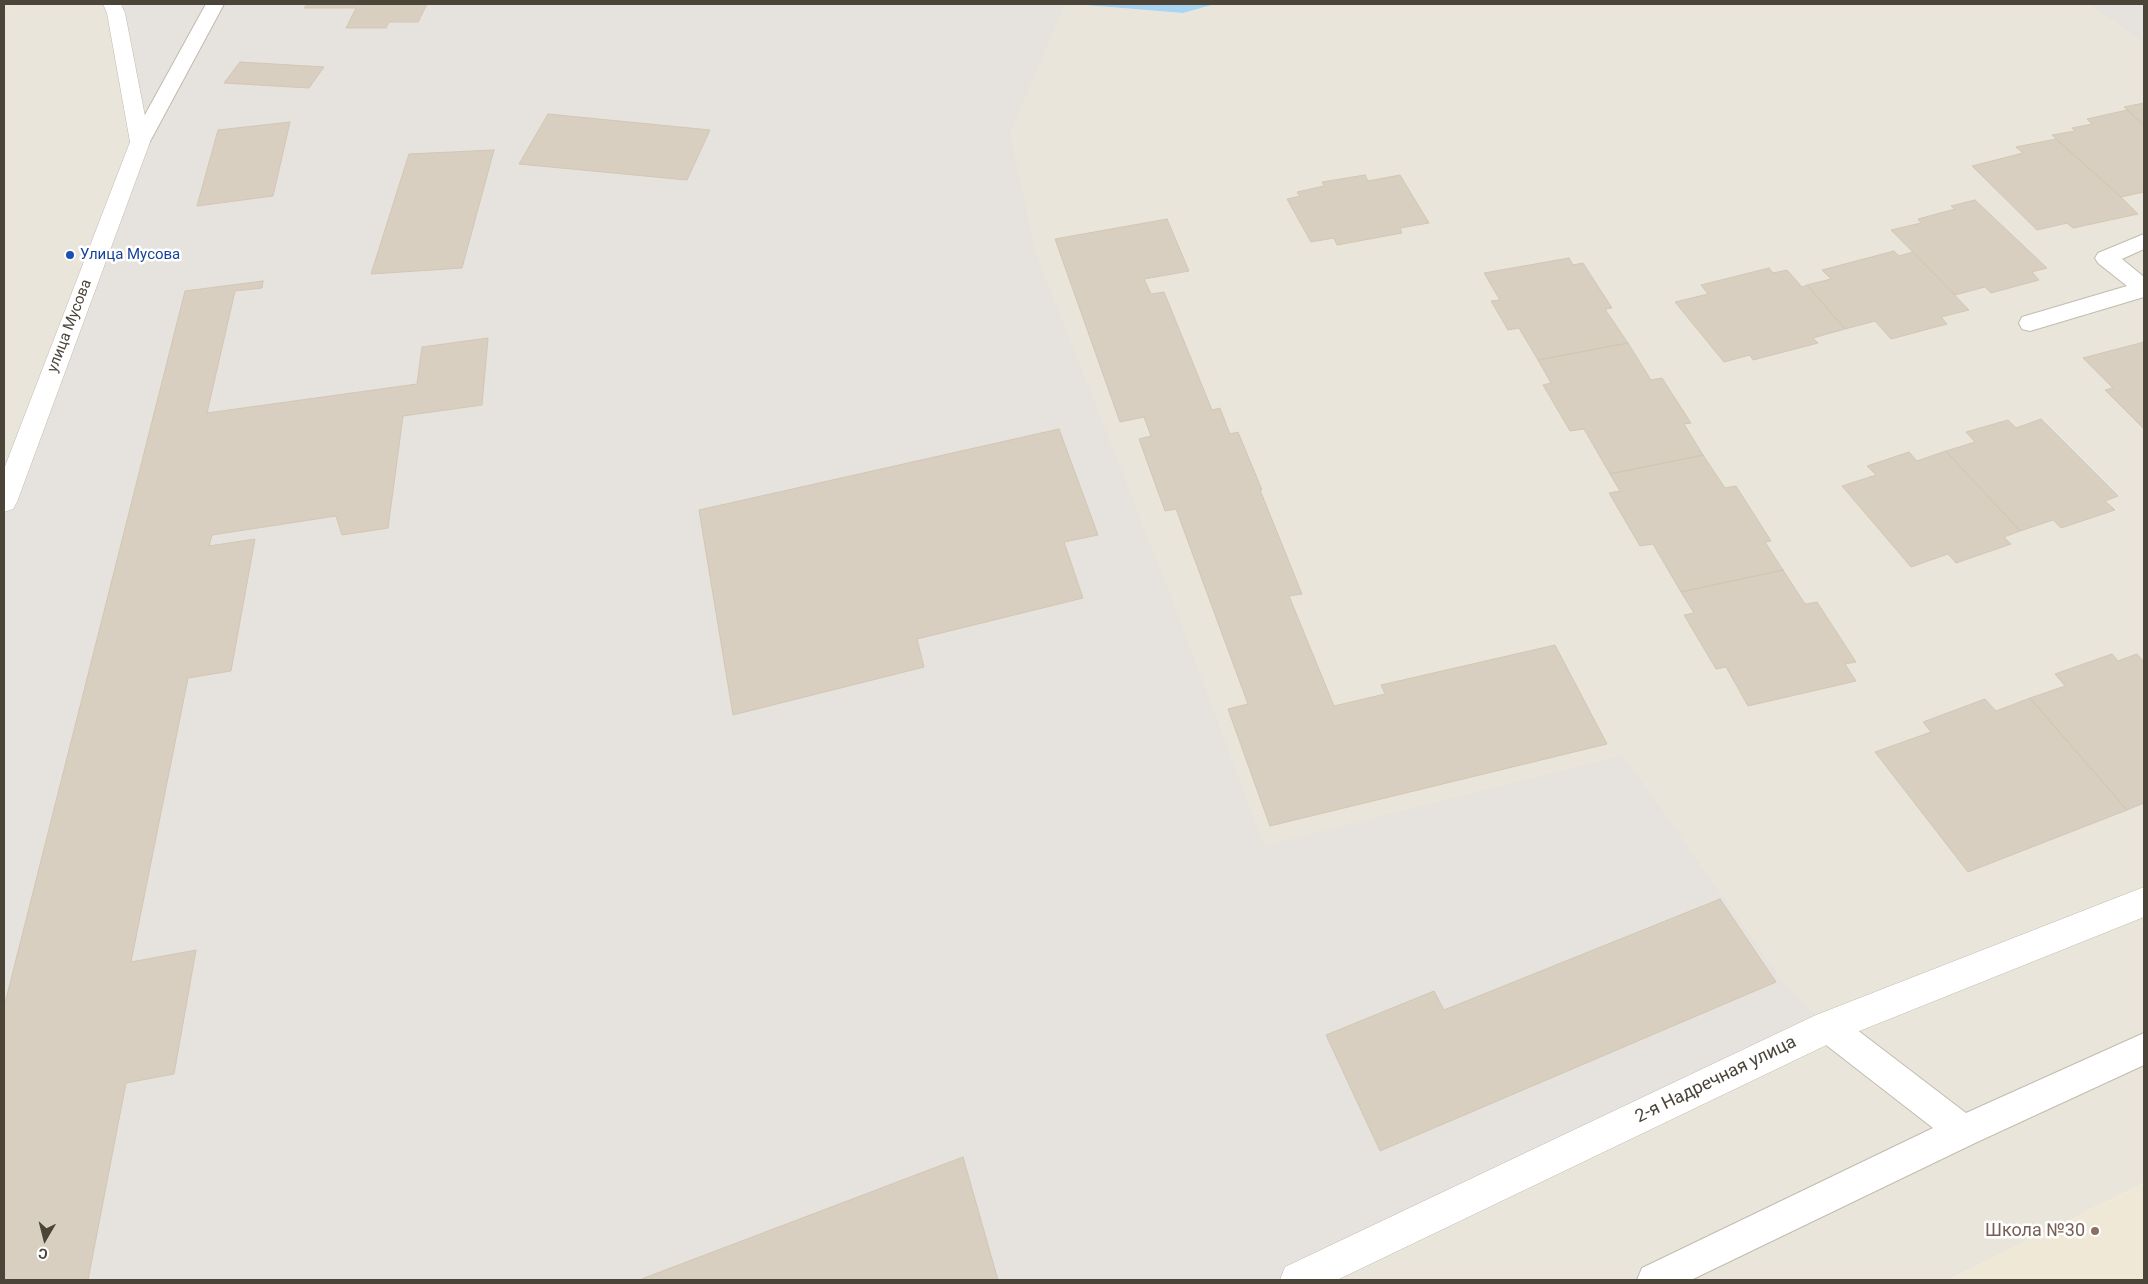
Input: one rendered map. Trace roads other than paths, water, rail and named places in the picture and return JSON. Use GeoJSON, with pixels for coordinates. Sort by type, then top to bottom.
{"type":"FeatureCollection","features":[{"type":"Feature","properties":{"kind":"street"},"geometry":{"type":"LineString","coordinates":[[112,4],[116,13],[140,142]]}},
{"type":"Feature","properties":{"kind":"street","name":"улица Мусова"},"geometry":{"type":"LineString","coordinates":[[4,502],[140,142]]}},
{"type":"Feature","properties":{"kind":"street","name":"2-я Надречная улица"},"geometry":{"type":"LineString","coordinates":[[1298,1280],[1828,1027],[2144,902]]}},
{"type":"Feature","properties":{"kind":"lane"},"geometry":{"type":"LineString","coordinates":[[140,142],[215,4]]}},
{"type":"Feature","properties":{"kind":"lane"},"geometry":{"type":"LineString","coordinates":[[2144,241],[2106,258],[2144,288]]}},
{"type":"Feature","properties":{"kind":"lane"},"geometry":{"type":"LineString","coordinates":[[2030,323],[2144,288]]}},
{"type":"Feature","properties":{"kind":"lane"},"geometry":{"type":"LineString","coordinates":[[1828,1027],[1963,1132]]}},
{"type":"Feature","properties":{"kind":"lane"},"geometry":{"type":"LineString","coordinates":[[1654,1280],[1963,1132],[2144,1049]]}},
{"type":"Feature","properties":{"kind":"water"},"geometry":{"type":"Polygon","coordinates":[[[1073,4],[1215,4],[1183,13],[1073,4]]]}},
{"type":"Feature","properties":{"kind":"place","name":"Улица Мусова"},"geometry":{"type":"Point","coordinates":[70,255]}},
{"type":"Feature","properties":{"kind":"place","name":"Школа №30"},"geometry":{"type":"Point","coordinates":[2095,1231]}}]}
